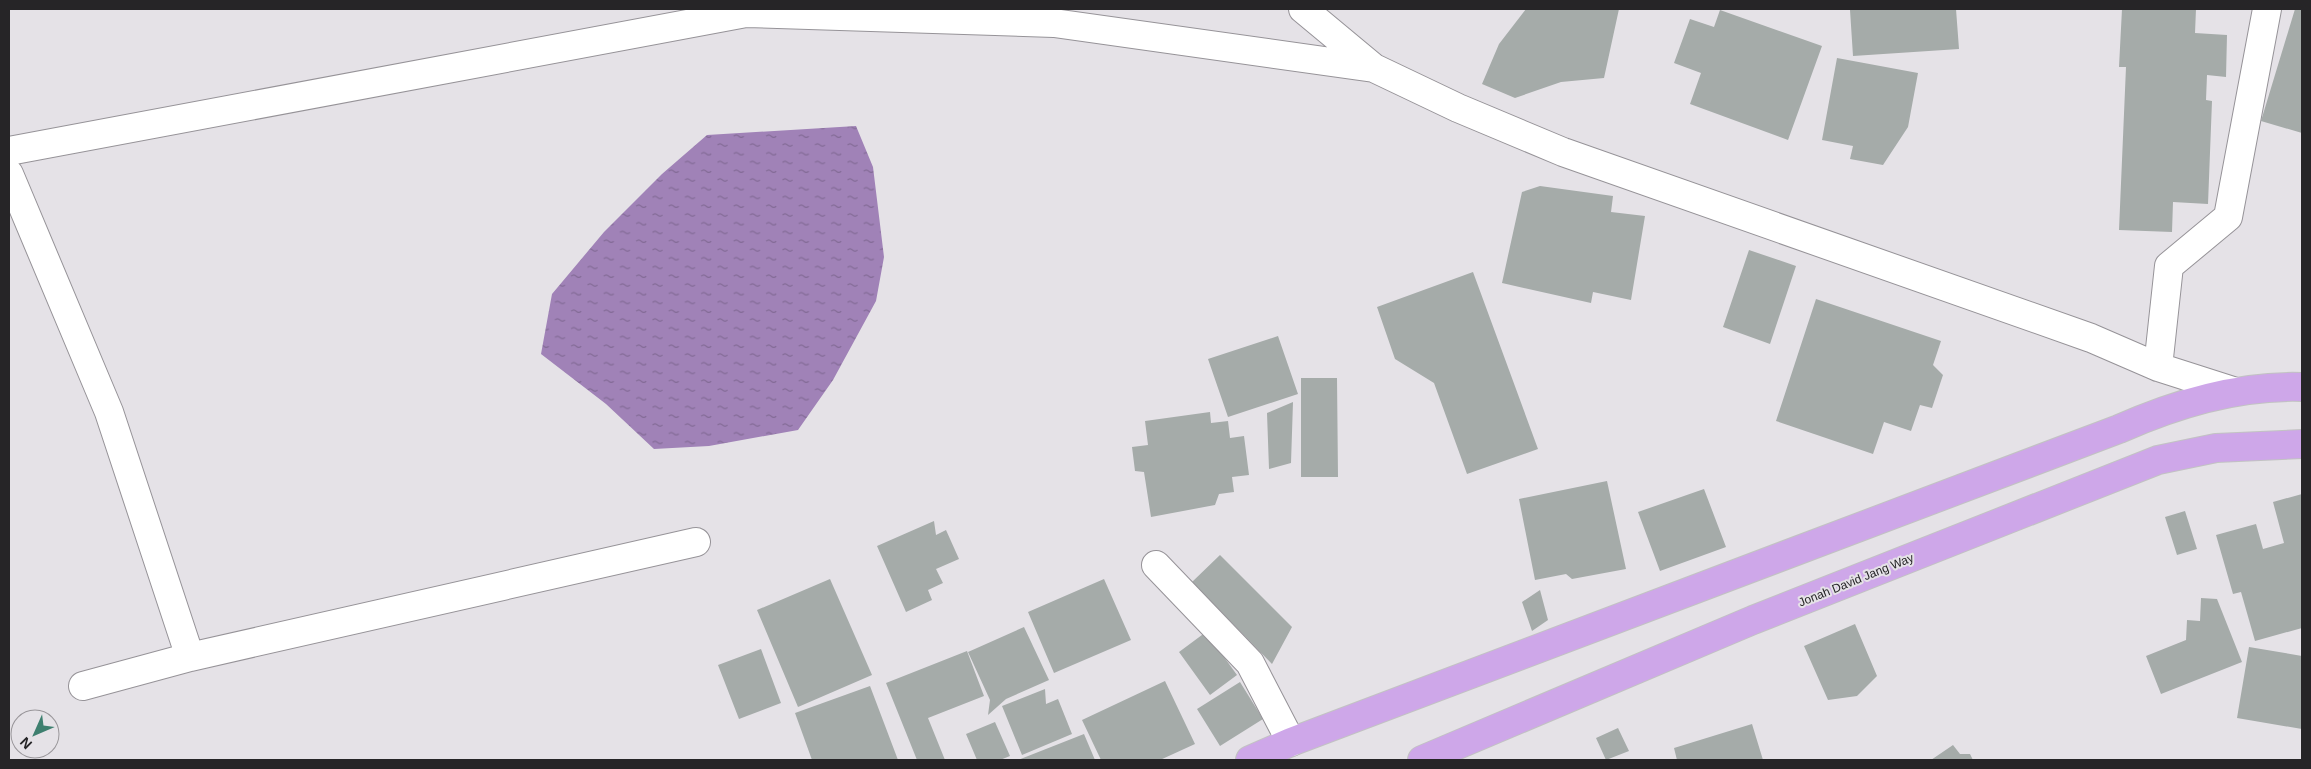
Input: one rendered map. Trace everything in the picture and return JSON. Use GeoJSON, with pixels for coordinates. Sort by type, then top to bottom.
{"type":"FeatureCollection","features":[{"type":"Feature","properties":{"kind":"main road"},"geometry":{"type":"LineString","coordinates":[[1250,760],[1291,742],[2119,429],[2159,411],[2233,391],[2283,386],[2302,387]]}},
{"type":"Feature","properties":{"kind":"main road","name":"Jonah David Jang Way"},"geometry":{"type":"LineString","coordinates":[[1422,760],[1754,620],[2158,460],[2216,448],[2302,444]]}},
{"type":"Feature","properties":{"kind":"street"},"geometry":{"type":"LineString","coordinates":[[1303,9],[1374,68],[1458,108],[1563,152],[2092,338],[2158,367],[2233,391]]}},
{"type":"Feature","properties":{"kind":"street"},"geometry":{"type":"LineString","coordinates":[[2158,367],[2169,266],[2228,217],[2267,9]]}},
{"type":"Feature","properties":{"kind":"street"},"geometry":{"type":"LineString","coordinates":[[9,151],[746,13],[1054,22],[1374,68]]}},
{"type":"Feature","properties":{"kind":"street"},"geometry":{"type":"LineString","coordinates":[[9,174],[109,412],[190,657]]}},
{"type":"Feature","properties":{"kind":"street"},"geometry":{"type":"LineString","coordinates":[[83,686],[190,657],[696,542]]}},
{"type":"Feature","properties":{"kind":"street"},"geometry":{"type":"LineString","coordinates":[[1156,564],[1250,663],[1291,742]]}},
{"type":"Feature","properties":{"kind":"water"},"geometry":{"type":"Polygon","coordinates":[[[856,126],[873,167],[884,257],[876,301],[833,380],[798,430],[709,446],[654,449],[606,404],[541,354],[552,294],[604,232],[662,174],[707,135],[856,126]]]}},
{"type":"Feature","properties":{"kind":"building"},"geometry":{"type":"Polygon","coordinates":[[[1526,9],[1619,9],[1604,78],[1561,82],[1515,98],[1482,84],[1499,44],[1526,9]]]}},
{"type":"Feature","properties":{"kind":"building"},"geometry":{"type":"Polygon","coordinates":[[[1956,9],[1959,49],[1853,56],[1850,10],[1956,9]]]}},
{"type":"Feature","properties":{"kind":"building"},"geometry":{"type":"Polygon","coordinates":[[[2122,9],[2196,9],[2195,33],[2227,35],[2226,77],[2207,75],[2206,100],[2212,101],[2208,204],[2173,202],[2172,232],[2119,230],[2126,67],[2119,67],[2122,9]]]}},
{"type":"Feature","properties":{"kind":"building"},"geometry":{"type":"Polygon","coordinates":[[[2295,9],[2302,9],[2302,133],[2261,121],[2295,9]]]}},
{"type":"Feature","properties":{"kind":"building"},"geometry":{"type":"Polygon","coordinates":[[[1720,10],[1822,46],[1788,140],[1690,104],[1701,73],[1674,63],[1690,19],[1714,27],[1720,10]]]}},
{"type":"Feature","properties":{"kind":"building"},"geometry":{"type":"Polygon","coordinates":[[[1837,58],[1918,73],[1908,127],[1883,165],[1850,159],[1853,146],[1822,140],[1837,58]]]}},
{"type":"Feature","properties":{"kind":"building"},"geometry":{"type":"Polygon","coordinates":[[[1540,186],[1613,196],[1611,212],[1645,216],[1631,300],[1593,292],[1591,303],[1502,283],[1522,192],[1540,186]]]}},
{"type":"Feature","properties":{"kind":"building"},"geometry":{"type":"Polygon","coordinates":[[[1749,250],[1796,266],[1770,344],[1723,327],[1749,250]]]}},
{"type":"Feature","properties":{"kind":"building"},"geometry":{"type":"Polygon","coordinates":[[[1473,272],[1538,449],[1467,474],[1434,383],[1395,359],[1377,307],[1473,272]]]}},
{"type":"Feature","properties":{"kind":"building"},"geometry":{"type":"Polygon","coordinates":[[[1816,299],[1941,341],[1933,365],[1943,375],[1932,408],[1920,405],[1911,431],[1884,422],[1873,454],[1776,421],[1816,299]]]}},
{"type":"Feature","properties":{"kind":"building"},"geometry":{"type":"Polygon","coordinates":[[[1278,336],[1298,394],[1228,417],[1208,359],[1278,336]]]}},
{"type":"Feature","properties":{"kind":"building"},"geometry":{"type":"Polygon","coordinates":[[[1301,378],[1337,378],[1338,477],[1301,477],[1301,378]]]}},
{"type":"Feature","properties":{"kind":"building"},"geometry":{"type":"Polygon","coordinates":[[[1293,402],[1291,463],[1269,469],[1267,413],[1293,402]]]}},
{"type":"Feature","properties":{"kind":"building"},"geometry":{"type":"Polygon","coordinates":[[[1210,412],[1211,423],[1228,421],[1230,438],[1244,436],[1249,475],[1232,477],[1234,492],[1219,494],[1215,505],[1151,517],[1144,472],[1135,471],[1132,447],[1148,445],[1145,421],[1210,412]]]}},
{"type":"Feature","properties":{"kind":"building"},"geometry":{"type":"Polygon","coordinates":[[[1607,481],[1626,569],[1572,579],[1566,574],[1535,580],[1519,499],[1607,481]]]}},
{"type":"Feature","properties":{"kind":"building"},"geometry":{"type":"Polygon","coordinates":[[[1704,489],[1726,547],[1660,571],[1638,512],[1704,489]]]}},
{"type":"Feature","properties":{"kind":"building"},"geometry":{"type":"Polygon","coordinates":[[[2302,494],[2302,628],[2255,641],[2241,592],[2233,594],[2216,535],[2256,524],[2263,549],[2284,543],[2273,502],[2302,494]]]}},
{"type":"Feature","properties":{"kind":"building"},"geometry":{"type":"Polygon","coordinates":[[[2185,511],[2197,549],[2177,555],[2165,517],[2185,511]]]}},
{"type":"Feature","properties":{"kind":"building"},"geometry":{"type":"Polygon","coordinates":[[[934,521],[936,535],[946,530],[959,559],[936,569],[943,583],[928,590],[932,600],[906,612],[877,546],[934,521]]]}},
{"type":"Feature","properties":{"kind":"building"},"geometry":{"type":"Polygon","coordinates":[[[1220,555],[1292,627],[1272,664],[1192,582],[1220,555]]]}},
{"type":"Feature","properties":{"kind":"building"},"geometry":{"type":"Polygon","coordinates":[[[830,579],[872,675],[798,707],[757,610],[830,579]]]}},
{"type":"Feature","properties":{"kind":"building"},"geometry":{"type":"Polygon","coordinates":[[[1104,579],[1131,640],[1054,673],[1028,612],[1104,579]]]}},
{"type":"Feature","properties":{"kind":"building"},"geometry":{"type":"Polygon","coordinates":[[[1540,590],[1548,620],[1532,631],[1522,602],[1540,590]]]}},
{"type":"Feature","properties":{"kind":"building"},"geometry":{"type":"Polygon","coordinates":[[[2201,598],[2217,599],[2242,662],[2161,694],[2146,656],[2186,640],[2187,620],[2200,621],[2201,598]]]}},
{"type":"Feature","properties":{"kind":"building"},"geometry":{"type":"Polygon","coordinates":[[[1855,624],[1877,676],[1857,696],[1828,700],[1804,646],[1855,624]]]}},
{"type":"Feature","properties":{"kind":"building"},"geometry":{"type":"Polygon","coordinates":[[[1024,627],[1049,680],[1006,699],[988,715],[990,700],[968,652],[1024,627]]]}},
{"type":"Feature","properties":{"kind":"building"},"geometry":{"type":"Polygon","coordinates":[[[1206,632],[1237,675],[1210,695],[1179,652],[1206,632]]]}},
{"type":"Feature","properties":{"kind":"building"},"geometry":{"type":"Polygon","coordinates":[[[2249,647],[2302,656],[2302,729],[2237,718],[2249,647]]]}},
{"type":"Feature","properties":{"kind":"building"},"geometry":{"type":"Polygon","coordinates":[[[761,649],[781,703],[739,719],[718,665],[761,649]]]}},
{"type":"Feature","properties":{"kind":"building"},"geometry":{"type":"Polygon","coordinates":[[[967,651],[984,696],[928,718],[945,760],[917,760],[886,683],[967,651]]]}},
{"type":"Feature","properties":{"kind":"building"},"geometry":{"type":"Polygon","coordinates":[[[1165,681],[1195,744],[1160,760],[1101,760],[1082,720],[1165,681]]]}},
{"type":"Feature","properties":{"kind":"building"},"geometry":{"type":"Polygon","coordinates":[[[1240,682],[1263,719],[1220,746],[1197,709],[1240,682]]]}},
{"type":"Feature","properties":{"kind":"building"},"geometry":{"type":"Polygon","coordinates":[[[870,686],[898,760],[812,760],[795,713],[870,686]]]}},
{"type":"Feature","properties":{"kind":"building"},"geometry":{"type":"Polygon","coordinates":[[[1045,689],[1046,704],[1058,699],[1072,734],[1022,755],[1002,706],[1045,689]]]}},
{"type":"Feature","properties":{"kind":"building"},"geometry":{"type":"Polygon","coordinates":[[[995,722],[1010,756],[1000,760],[977,760],[966,734],[995,722]]]}},
{"type":"Feature","properties":{"kind":"building"},"geometry":{"type":"Polygon","coordinates":[[[1752,724],[1763,760],[1677,760],[1674,748],[1752,724]]]}},
{"type":"Feature","properties":{"kind":"building"},"geometry":{"type":"Polygon","coordinates":[[[1618,728],[1629,751],[1606,760],[1596,738],[1618,728]]]}},
{"type":"Feature","properties":{"kind":"building"},"geometry":{"type":"Polygon","coordinates":[[[1084,734],[1095,760],[1018,760],[1084,734]]]}},
{"type":"Feature","properties":{"kind":"building"},"geometry":{"type":"Polygon","coordinates":[[[1953,745],[1960,754],[1970,754],[1973,760],[1931,760],[1953,745]]]}}]}
